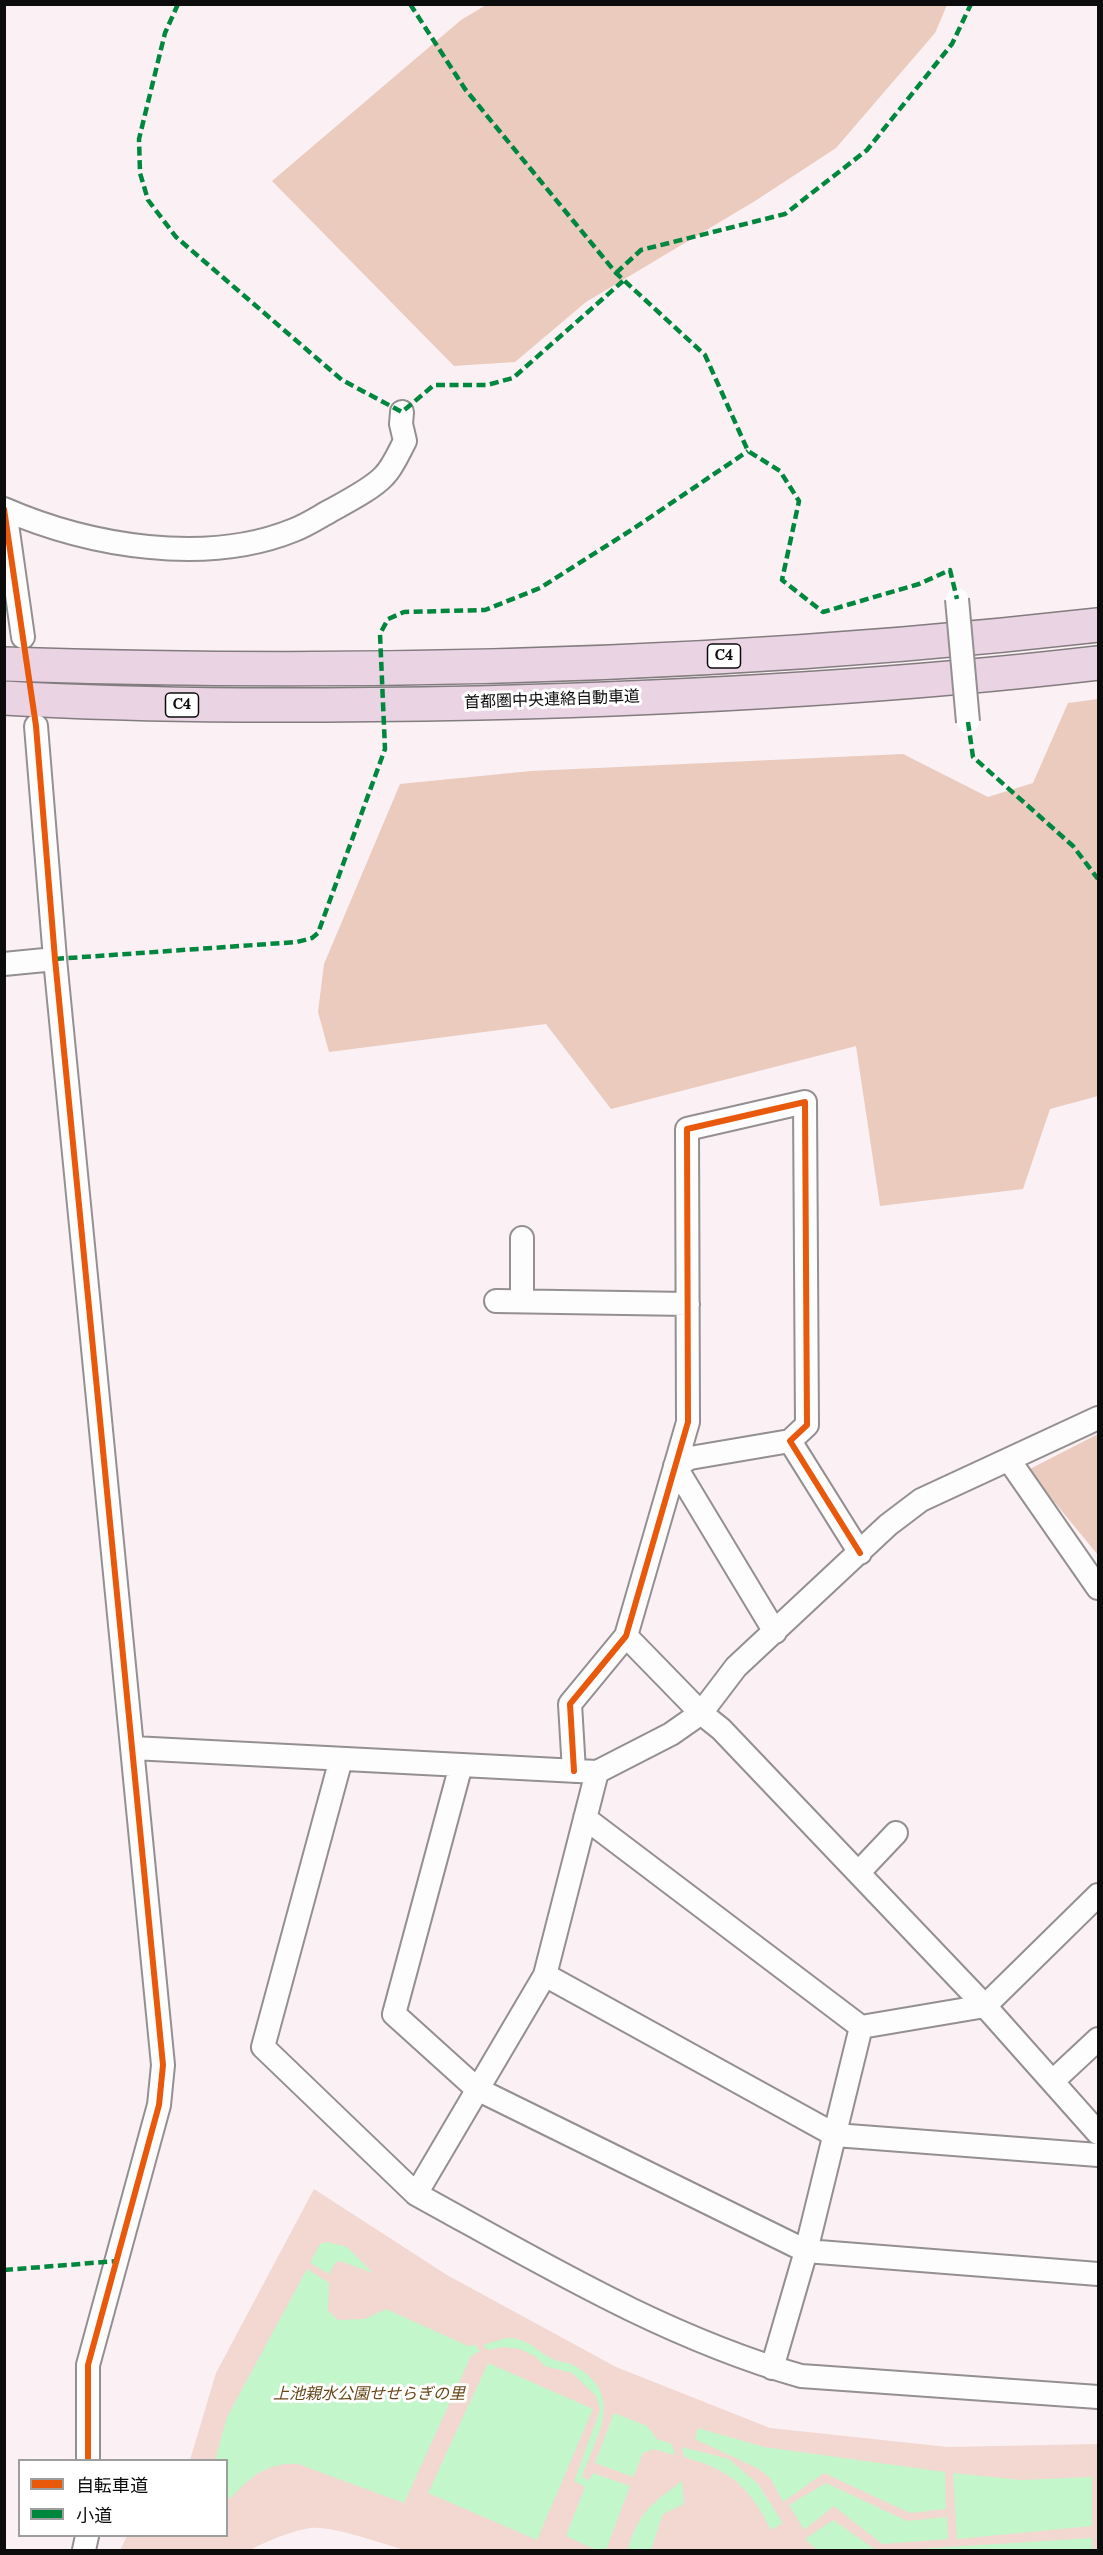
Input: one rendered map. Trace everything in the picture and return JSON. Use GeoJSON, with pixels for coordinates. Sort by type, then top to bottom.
{"type":"FeatureCollection","features":[{"type":"Feature","properties":{"kind":"highway","name":"C4"},"geometry":{"type":"LineString","coordinates":[[4,664],[182,670],[446,667],[718,657],[900,644],[1098,625]]}},
{"type":"Feature","properties":{"kind":"highway","name":"首都圏中央連絡自動車道"},"geometry":{"type":"LineString","coordinates":[[4,698],[120,704],[359,705],[731,695],[886,685],[1098,663]]}},
{"type":"Feature","properties":{"kind":"street"},"geometry":{"type":"LineString","coordinates":[[23,637],[5,509],[66,532],[113,543],[214,548],[261,540],[294,530],[349,501],[384,476],[405,441],[401,424],[402,412]]}},
{"type":"Feature","properties":{"kind":"street"},"geometry":{"type":"LineString","coordinates":[[957,599],[968,722]]}},
{"type":"Feature","properties":{"kind":"street"},"geometry":{"type":"LineString","coordinates":[[36,726],[55,959],[163,2065],[159,2104],[88,2365],[88,2459]]}},
{"type":"Feature","properties":{"kind":"street"},"geometry":{"type":"LineString","coordinates":[[4,964],[55,959]]}},
{"type":"Feature","properties":{"kind":"street"},"geometry":{"type":"LineString","coordinates":[[574,1771],[570,1704],[626,1636],[675,1466],[688,1422],[687,1129],[805,1102],[807,1425],[790,1441],[690,1458],[675,1466]]}},
{"type":"Feature","properties":{"kind":"street"},"geometry":{"type":"LineString","coordinates":[[522,1238],[522,1301]]}},
{"type":"Feature","properties":{"kind":"street"},"geometry":{"type":"LineString","coordinates":[[496,1301],[688,1304]]}},
{"type":"Feature","properties":{"kind":"street"},"geometry":{"type":"LineString","coordinates":[[133,1748],[597,1772],[671,1734],[701,1713],[736,1667],[888,1525],[921,1500],[1098,1418]]}},
{"type":"Feature","properties":{"kind":"street"},"geometry":{"type":"LineString","coordinates":[[790,1441],[860,1553]]}},
{"type":"Feature","properties":{"kind":"street"},"geometry":{"type":"LineString","coordinates":[[1008,1460],[1098,1588]]}},
{"type":"Feature","properties":{"kind":"street"},"geometry":{"type":"LineString","coordinates":[[675,1466],[775,1632]]}},
{"type":"Feature","properties":{"kind":"street"},"geometry":{"type":"LineString","coordinates":[[626,1636],[701,1713],[721,1729],[859,1872],[985,2006],[1098,2133]]}},
{"type":"Feature","properties":{"kind":"street"},"geometry":{"type":"LineString","coordinates":[[341,1759],[263,2047],[416,2194],[574,2281],[698,2342],[772,2368],[801,2376],[1098,2397]]}},
{"type":"Feature","properties":{"kind":"street"},"geometry":{"type":"LineString","coordinates":[[461,1765],[394,2014],[477,2089],[806,2251],[1098,2274]]}},
{"type":"Feature","properties":{"kind":"street"},"geometry":{"type":"LineString","coordinates":[[416,2194],[545,1975],[597,1772]]}},
{"type":"Feature","properties":{"kind":"street"},"geometry":{"type":"LineString","coordinates":[[585,1818],[861,2027],[985,2006],[1098,1895]]}},
{"type":"Feature","properties":{"kind":"street"},"geometry":{"type":"LineString","coordinates":[[859,1872],[896,1833]]}},
{"type":"Feature","properties":{"kind":"street"},"geometry":{"type":"LineString","coordinates":[[545,1975],[835,2135],[1098,2155]]}},
{"type":"Feature","properties":{"kind":"street"},"geometry":{"type":"LineString","coordinates":[[772,2368],[806,2251],[861,2027]]}},
{"type":"Feature","properties":{"kind":"street"},"geometry":{"type":"LineString","coordinates":[[1053,2081],[1098,2039]]}},
{"type":"Feature","properties":{"kind":"green space","name":"上池親水公園せせらぎの里"},"geometry":{"type":"Polygon","coordinates":[[[314,2189],[447,2275],[616,2367],[770,2428],[948,2447],[1098,2444],[1098,2550],[405,2550],[331,2529],[310,2528],[287,2534],[250,2550],[120,2550],[126,2537],[228,2537],[228,2459],[190,2459],[216,2373],[314,2189]]]}},
{"type":"Feature","properties":{"kind":"shaded area"},"geometry":{"type":"Polygon","coordinates":[[[486,5],[947,5],[935,33],[836,148],[755,201],[586,302],[515,362],[454,366],[272,181],[461,20],[486,5]]]}},
{"type":"Feature","properties":{"kind":"shaded area"},"geometry":{"type":"Polygon","coordinates":[[[1098,699],[1098,1096],[1050,1109],[1023,1189],[880,1206],[856,1046],[611,1109],[546,1024],[329,1052],[318,1012],[324,964],[400,784],[531,771],[903,754],[988,797],[1033,783],[1068,703],[1098,699]]]}},
{"type":"Feature","properties":{"kind":"shaded area"},"geometry":{"type":"Polygon","coordinates":[[[1098,1434],[1098,1555],[1028,1470],[1098,1434]]]}},
{"type":"Feature","properties":{"kind":"shaded area"},"geometry":{"type":"Polygon","coordinates":[[[327,2242],[347,2247],[373,2273],[340,2261],[336,2262],[329,2274],[310,2263],[320,2244],[327,2242]]]}},
{"type":"Feature","properties":{"kind":"shaded area"},"geometry":{"type":"Polygon","coordinates":[[[307,2269],[329,2283],[328,2311],[338,2320],[365,2319],[386,2309],[468,2346],[475,2345],[480,2351],[471,2356],[404,2503],[298,2464],[277,2466],[260,2472],[230,2499],[228,2496],[228,2459],[215,2459],[227,2417],[307,2269]]]}},
{"type":"Feature","properties":{"kind":"shaded area"},"geometry":{"type":"Polygon","coordinates":[[[506,2338],[521,2340],[548,2357],[573,2365],[590,2377],[599,2389],[604,2402],[603,2416],[600,2431],[582,2477],[589,2480],[593,2473],[630,2486],[606,2550],[596,2550],[566,2536],[585,2487],[574,2481],[600,2410],[596,2396],[572,2373],[545,2366],[535,2356],[520,2349],[503,2347],[488,2350],[483,2345],[506,2338]]]}},
{"type":"Feature","properties":{"kind":"shaded area"},"geometry":{"type":"Polygon","coordinates":[[[488,2363],[593,2409],[537,2540],[428,2493],[488,2363]]]}},
{"type":"Feature","properties":{"kind":"shaded area"},"geometry":{"type":"Polygon","coordinates":[[[614,2413],[647,2426],[657,2439],[672,2444],[675,2455],[654,2449],[643,2453],[633,2477],[595,2463],[614,2413]]]}},
{"type":"Feature","properties":{"kind":"shaded area"},"geometry":{"type":"Polygon","coordinates":[[[698,2428],[764,2447],[945,2472],[946,2509],[910,2513],[824,2473],[783,2502],[771,2479],[759,2469],[695,2439],[698,2428]]]}},
{"type":"Feature","properties":{"kind":"shaded area"},"geometry":{"type":"Polygon","coordinates":[[[682,2447],[729,2459],[758,2484],[783,2523],[771,2530],[754,2502],[737,2482],[715,2468],[684,2457],[682,2447]]]}},
{"type":"Feature","properties":{"kind":"shaded area"},"geometry":{"type":"Polygon","coordinates":[[[953,2473],[1020,2480],[1092,2477],[1092,2526],[957,2539],[953,2473]]]}},
{"type":"Feature","properties":{"kind":"shaded area"},"geometry":{"type":"Polygon","coordinates":[[[682,2481],[684,2504],[663,2514],[651,2550],[628,2550],[636,2527],[647,2510],[682,2481]]]}},
{"type":"Feature","properties":{"kind":"shaded area"},"geometry":{"type":"Polygon","coordinates":[[[826,2483],[907,2521],[947,2517],[948,2539],[882,2544],[834,2506],[804,2530],[789,2505],[826,2483]]]}},
{"type":"Feature","properties":{"kind":"shaded area"},"geometry":{"type":"Polygon","coordinates":[[[833,2520],[876,2550],[818,2550],[805,2539],[833,2520]]]}},
{"type":"Feature","properties":{"kind":"shaded area"},"geometry":{"type":"Polygon","coordinates":[[[1092,2538],[1093,2550],[900,2550],[1092,2538]]]}},
{"type":"Feature","properties":{"kind":"marked path"},"geometry":{"type":"LineString","coordinates":[[178,4],[165,33],[139,139],[140,173],[148,200],[176,237],[342,380],[402,412],[434,385],[487,385],[513,378],[623,281]]}},
{"type":"Feature","properties":{"kind":"marked path"},"geometry":{"type":"LineString","coordinates":[[410,4],[465,89],[616,273],[705,355],[748,451],[780,471],[799,501],[782,580],[823,612],[919,584],[950,570],[957,599]]}},
{"type":"Feature","properties":{"kind":"marked path"},"geometry":{"type":"LineString","coordinates":[[616,273],[641,250],[785,214],[867,150],[952,44],[971,4]]}},
{"type":"Feature","properties":{"kind":"marked path"},"geometry":{"type":"LineString","coordinates":[[55,959],[297,942],[312,938],[318,933],[385,749],[380,634],[388,619],[404,612],[485,610],[540,588],[633,529],[748,451]]}},
{"type":"Feature","properties":{"kind":"marked path"},"geometry":{"type":"LineString","coordinates":[[968,722],[973,757],[1073,846],[1098,879]]}},
{"type":"Feature","properties":{"kind":"marked path"},"geometry":{"type":"LineString","coordinates":[[4,2270],[117,2261]]}},
{"type":"Feature","properties":{"kind":"cycle path"},"geometry":{"type":"LineString","coordinates":[[4,509],[36,726],[55,959],[163,2065],[159,2105],[88,2365],[88,2459]]}},
{"type":"Feature","properties":{"kind":"cycle path"},"geometry":{"type":"LineString","coordinates":[[574,1771],[570,1704],[626,1636],[688,1422],[687,1129],[805,1102],[807,1425],[790,1441],[860,1553]]}}]}
